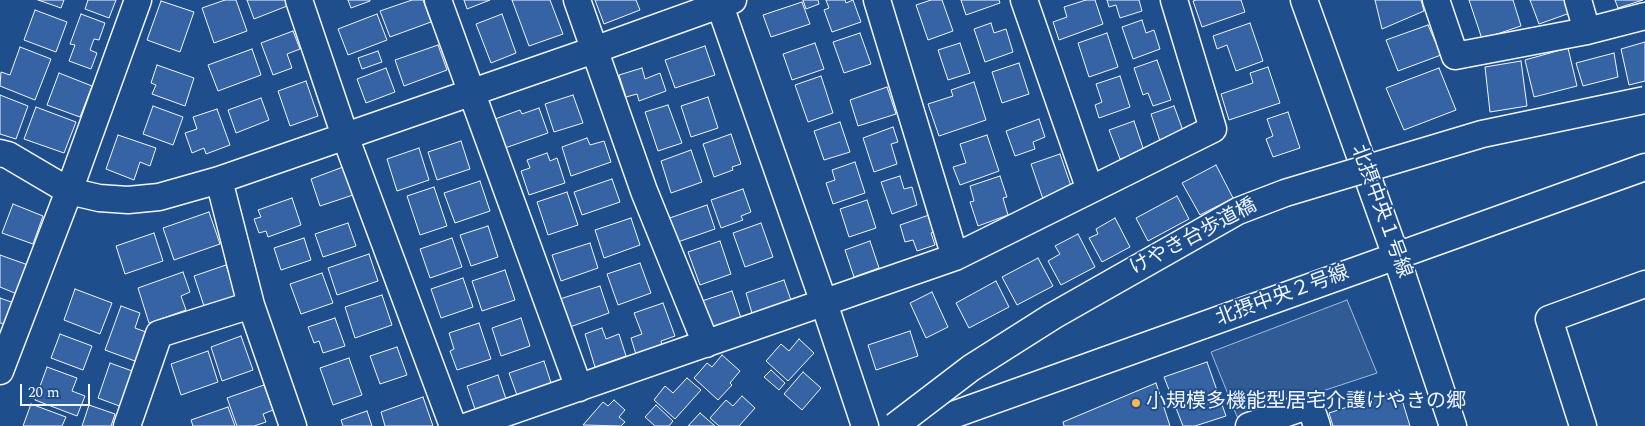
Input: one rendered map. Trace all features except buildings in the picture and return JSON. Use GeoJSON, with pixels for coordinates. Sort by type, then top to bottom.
{"type":"FeatureCollection","features":[{"type":"Feature","properties":{"kind":"street"},"geometry":{"type":"LineString","coordinates":[[0,371],[70,191],[138,0]]}},
{"type":"Feature","properties":{"kind":"street"},"geometry":{"type":"LineString","coordinates":[[299,0],[345,136],[453,426]]}},
{"type":"Feature","properties":{"kind":"street"},"geometry":{"type":"LineString","coordinates":[[438,0],[579,388]]}},
{"type":"Feature","properties":{"kind":"street"},"geometry":{"type":"LineString","coordinates":[[576,0],[644,191],[706,344]]}},
{"type":"Feature","properties":{"kind":"street"},"geometry":{"type":"LineString","coordinates":[[877,0],[955,257]]}},
{"type":"Feature","properties":{"kind":"street"},"geometry":{"type":"LineString","coordinates":[[1024,0],[1090,190]]}},
{"type":"Feature","properties":{"kind":"street"},"geometry":{"type":"LineString","coordinates":[[468,426],[955,257],[1213,130],[1174,0]]}},
{"type":"Feature","properties":{"kind":"street","name":"北摂中央１号線"},"geometry":{"type":"LineString","coordinates":[[1304,0],[1396,256],[1453,426]]}},
{"type":"Feature","properties":{"kind":"street"},"geometry":{"type":"LineString","coordinates":[[1436,0],[1455,56],[1587,31],[1645,16]]}},
{"type":"Feature","properties":{"kind":"street"},"geometry":{"type":"LineString","coordinates":[[1578,0],[1587,31]]}},
{"type":"Feature","properties":{"kind":"street"},"geometry":{"type":"LineString","coordinates":[[0,153],[70,191],[99,198],[128,200],[159,196],[219,180],[594,50],[724,2],[865,426]]}},
{"type":"Feature","properties":{"kind":"street","name":"けやき台歩道橋"},"geometry":{"type":"LineString","coordinates":[[895,426],[971,368],[1045,321],[1238,211],[1285,193],[1482,134],[1645,100]]}},
{"type":"Feature","properties":{"kind":"street","name":"北摂中央２号線"},"geometry":{"type":"LineString","coordinates":[[922,426],[1645,167]]}},
{"type":"Feature","properties":{"kind":"street"},"geometry":{"type":"LineString","coordinates":[[219,180],[250,305],[293,426]]}},
{"type":"Feature","properties":{"kind":"street"},"geometry":{"type":"LineString","coordinates":[[1583,426],[1549,319],[1645,284]]}},
{"type":"Feature","properties":{"kind":"street"},"geometry":{"type":"LineString","coordinates":[[127,426],[159,334],[250,305]]}},
{"type":"Feature","properties":{"kind":"street"},"geometry":{"type":"LineString","coordinates":[[1248,426],[1310,405],[1317,426]]}},
{"type":"Feature","properties":{"kind":"shaded area"},"geometry":{"type":"Polygon","coordinates":[[[1347,300],[1377,373],[1238,419],[1211,352],[1347,300]]]}},
{"type":"Feature","properties":{"kind":"place","name":"小規模多機能型居宅介護けやきの郷"},"geometry":{"type":"Point","coordinates":[1136,403]}}]}
